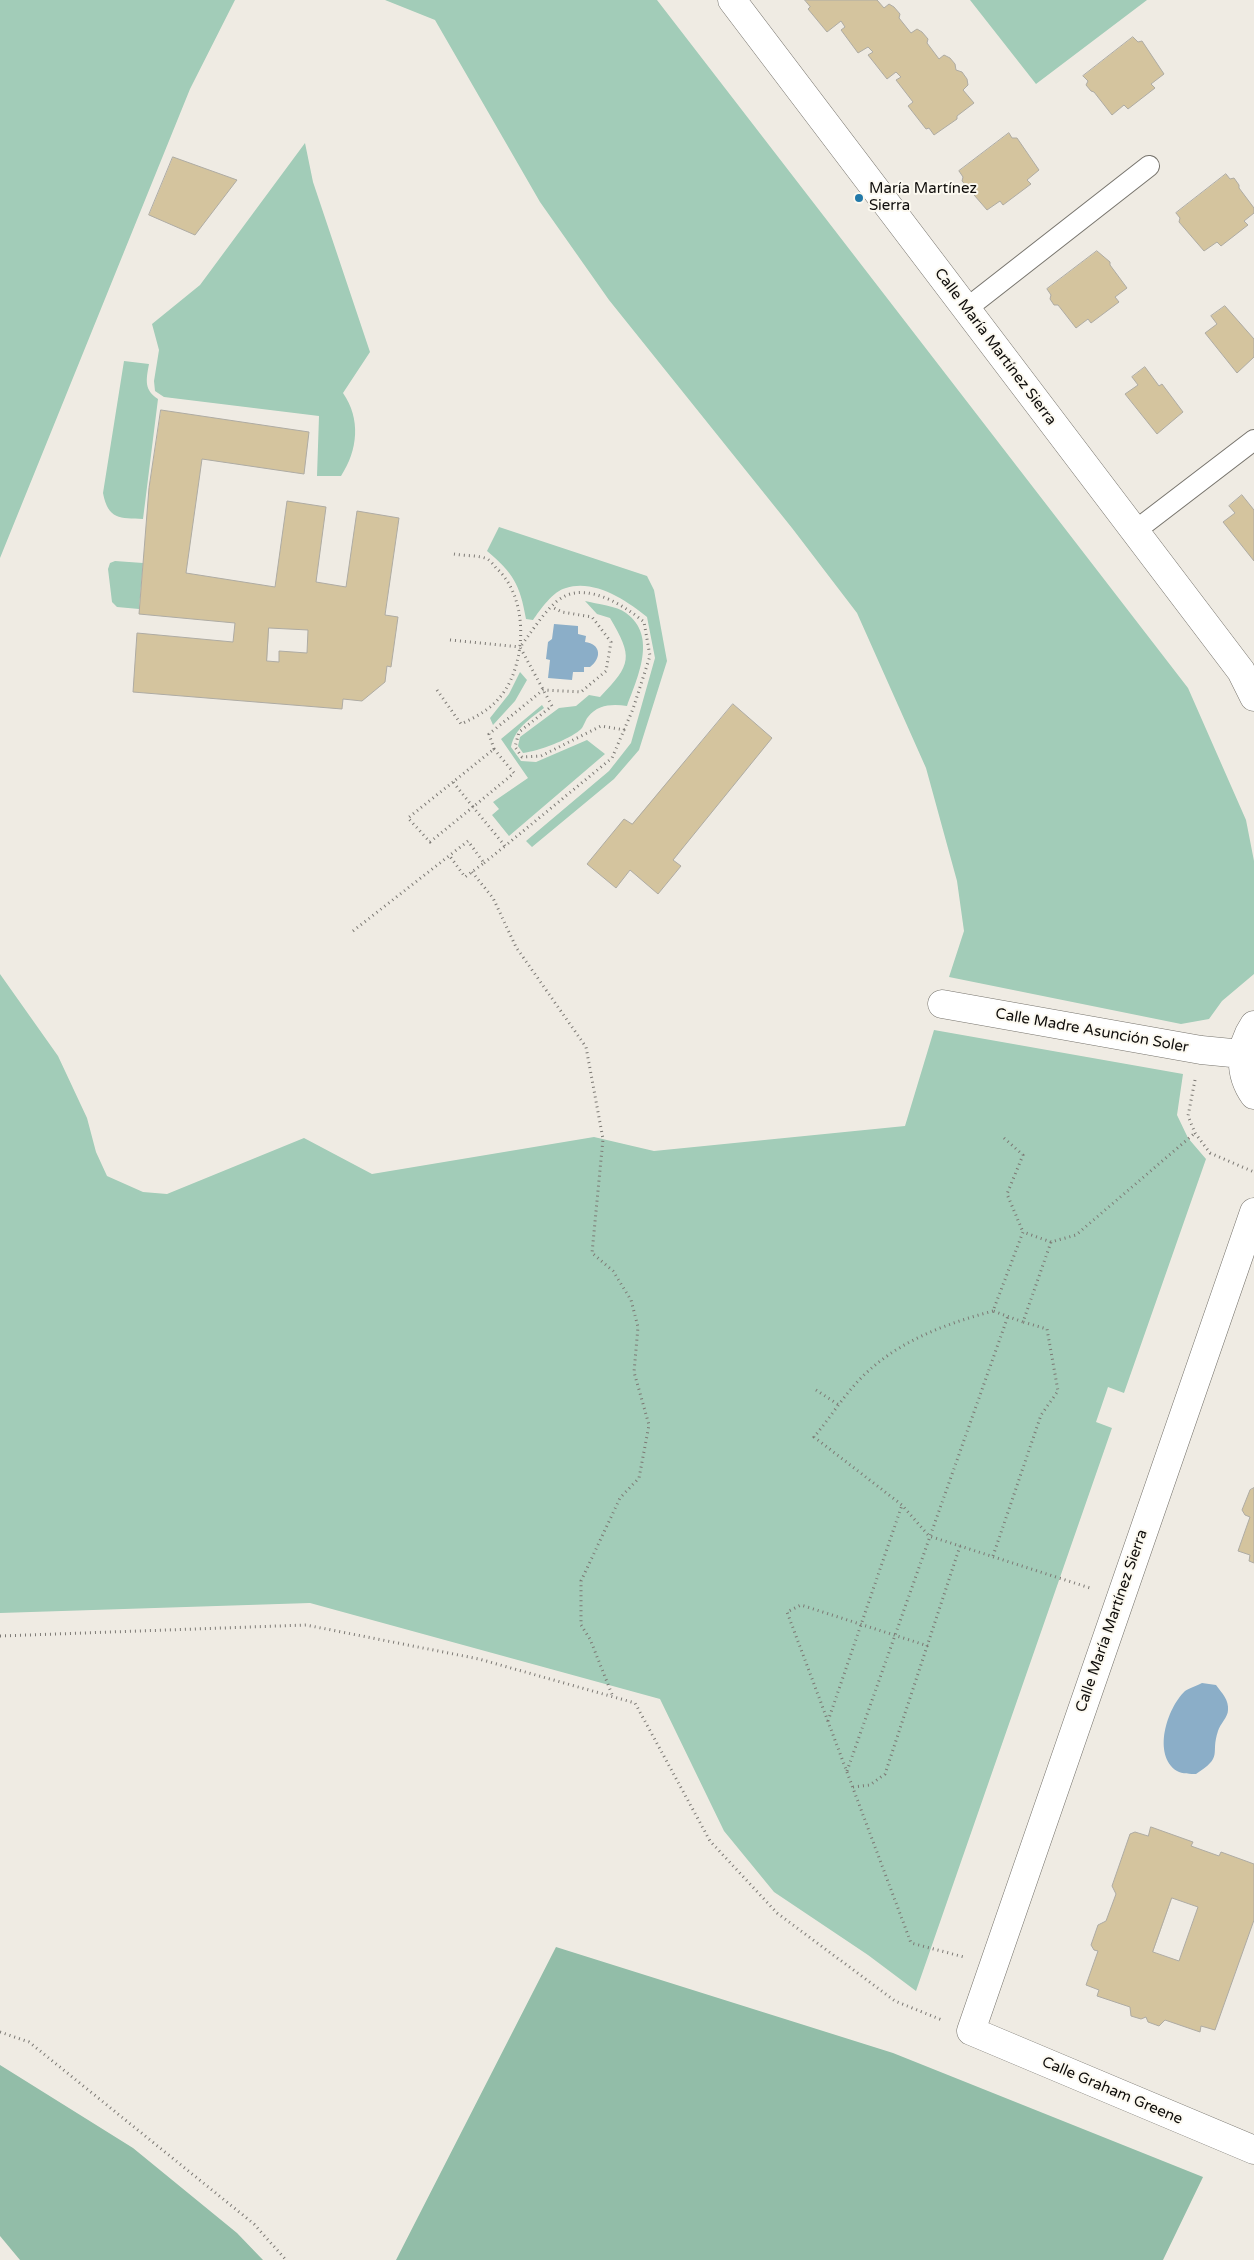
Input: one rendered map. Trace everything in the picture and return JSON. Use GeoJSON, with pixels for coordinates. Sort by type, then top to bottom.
{"type":"FeatureCollection","features":[{"type":"Feature","properties":{"kind":"street","name":"Calle María Martínez Sierra"},"geometry":{"type":"LineString","coordinates":[[732,0],[1241,671],[1254,697]]}},
{"type":"Feature","properties":{"kind":"street","name":"Calle Madre Asunción Soler"},"geometry":{"type":"LineString","coordinates":[[942,1004],[1201,1050],[1242,1054]]}},
{"type":"Feature","properties":{"kind":"street"},"geometry":{"type":"LineString","coordinates":[[1254,1025],[1248,1034],[1242,1054],[1243,1071],[1254,1095]]}},
{"type":"Feature","properties":{"kind":"street","name":"Calle María Martínez Sierra"},"geometry":{"type":"LineString","coordinates":[[971,2031],[1254,1212]]}},
{"type":"Feature","properties":{"kind":"street","name":"Calle Graham Greene"},"geometry":{"type":"LineString","coordinates":[[971,2031],[1254,2150]]}},
{"type":"Feature","properties":{"kind":"lane"},"geometry":{"type":"LineString","coordinates":[[966,309],[1149,166]]}},
{"type":"Feature","properties":{"kind":"lane"},"geometry":{"type":"LineString","coordinates":[[1135,531],[1254,440]]}},
{"type":"Feature","properties":{"kind":"path"},"geometry":{"type":"LineString","coordinates":[[437,690],[461,724],[480,716],[493,706],[505,691],[520,647],[521,617],[518,601],[502,573],[486,558],[454,554]]}},
{"type":"Feature","properties":{"kind":"path"},"geometry":{"type":"LineString","coordinates":[[449,855],[465,877],[612,758],[625,730],[650,656],[644,622],[627,608],[578,592],[562,598],[552,607],[520,647]]}},
{"type":"Feature","properties":{"kind":"path"},"geometry":{"type":"LineString","coordinates":[[494,749],[408,818],[430,842],[514,773],[494,749],[489,734],[543,690],[580,692],[606,671],[611,642],[592,617],[562,612],[552,607]]}},
{"type":"Feature","properties":{"kind":"path"},"geometry":{"type":"LineString","coordinates":[[450,640],[520,647]]}},
{"type":"Feature","properties":{"kind":"path"},"geometry":{"type":"LineString","coordinates":[[520,647],[552,706],[519,732],[515,747],[522,757],[541,756],[601,726],[625,730]]}},
{"type":"Feature","properties":{"kind":"path"},"geometry":{"type":"LineString","coordinates":[[453,782],[505,846]]}},
{"type":"Feature","properties":{"kind":"path"},"geometry":{"type":"LineString","coordinates":[[353,931],[468,841],[484,863]]}},
{"type":"Feature","properties":{"kind":"path"},"geometry":{"type":"LineString","coordinates":[[472,872],[493,898],[516,947],[586,1048],[604,1139],[592,1253],[613,1271],[631,1300],[638,1327],[634,1372],[649,1425],[640,1478],[620,1498],[581,1581],[581,1625],[590,1639],[613,1697]]}},
{"type":"Feature","properties":{"kind":"path"},"geometry":{"type":"LineString","coordinates":[[1201,1050],[1188,1116],[1195,1133],[1210,1153],[1254,1172]]}},
{"type":"Feature","properties":{"kind":"path"},"geometry":{"type":"LineString","coordinates":[[1023,1232],[1051,1242],[1076,1235],[1195,1133]]}},
{"type":"Feature","properties":{"kind":"path"},"geometry":{"type":"LineString","coordinates":[[993,1311],[1023,1232],[1007,1194],[1023,1155],[1004,1138]]}},
{"type":"Feature","properties":{"kind":"path"},"geometry":{"type":"LineString","coordinates":[[1023,1322],[1051,1242]]}},
{"type":"Feature","properties":{"kind":"path"},"geometry":{"type":"LineString","coordinates":[[993,1556],[1041,1415],[1058,1391],[1046,1329],[993,1311],[958,1320],[908,1341],[862,1377],[814,1437],[902,1505],[929,1536],[1120,1598]]}},
{"type":"Feature","properties":{"kind":"path"},"geometry":{"type":"LineString","coordinates":[[847,1771],[1008,1316]]}},
{"type":"Feature","properties":{"kind":"path"},"geometry":{"type":"LineString","coordinates":[[816,1390],[840,1405]]}},
{"type":"Feature","properties":{"kind":"path"},"geometry":{"type":"LineString","coordinates":[[828,1722],[902,1505]]}},
{"type":"Feature","properties":{"kind":"path"},"geometry":{"type":"LineString","coordinates":[[853,1787],[870,1785],[885,1774],[960,1546]]}},
{"type":"Feature","properties":{"kind":"path"},"geometry":{"type":"LineString","coordinates":[[928,1646],[802,1605],[787,1612],[911,1943],[994,1964]]}},
{"type":"Feature","properties":{"kind":"path"},"geometry":{"type":"LineString","coordinates":[[0,1636],[306,1625],[479,1659],[635,1704],[710,1841],[777,1912],[894,2001],[971,2031]]}},
{"type":"Feature","properties":{"kind":"path"},"geometry":{"type":"LineString","coordinates":[[0,2032],[29,2042],[254,2224],[286,2260]]}},
{"type":"Feature","properties":{"kind":"green space"},"geometry":{"type":"Polygon","coordinates":[[[0,0],[235,0],[190,89],[0,558],[0,0]]]}},
{"type":"Feature","properties":{"kind":"green space"},"geometry":{"type":"Polygon","coordinates":[[[385,0],[657,0],[1188,688],[1246,820],[1254,861],[1254,974],[1222,1001],[1209,1019],[1181,1024],[949,977],[964,931],[957,881],[926,768],[857,613],[792,528],[609,300],[540,202],[435,20],[385,0]]]}},
{"type":"Feature","properties":{"kind":"green space"},"geometry":{"type":"Polygon","coordinates":[[[970,0],[1147,0],[1036,84],[970,0]]]}},
{"type":"Feature","properties":{"kind":"green space"},"geometry":{"type":"Polygon","coordinates":[[[305,143],[313,182],[370,352],[343,393],[353,413],[355,434],[351,456],[341,476],[317,476],[319,416],[164,397],[155,391],[154,381],[159,350],[152,324],[200,285],[305,143]]]}},
{"type":"Feature","properties":{"kind":"green space"},"geometry":{"type":"Polygon","coordinates":[[[124,361],[149,364],[147,375],[148,388],[153,396],[158,399],[143,519],[116,516],[108,508],[103,493],[124,361]]]}},
{"type":"Feature","properties":{"kind":"green space"},"geometry":{"type":"Polygon","coordinates":[[[499,527],[647,576],[654,590],[667,661],[639,750],[614,779],[532,847],[526,841],[609,771],[631,743],[655,658],[647,617],[620,598],[598,589],[588,586],[577,586],[561,590],[547,601],[533,620],[526,619],[521,597],[514,580],[487,551],[499,527]]]}},
{"type":"Feature","properties":{"kind":"green space"},"geometry":{"type":"Polygon","coordinates":[[[115,561],[143,563],[139,609],[117,607],[112,602],[108,569],[110,563],[115,561]]]}},
{"type":"Feature","properties":{"kind":"green space"},"geometry":{"type":"Polygon","coordinates":[[[585,601],[612,607],[626,613],[636,622],[641,633],[643,645],[640,670],[627,706],[611,705],[601,707],[587,718],[581,729],[575,734],[537,750],[523,753],[518,746],[520,737],[559,708],[576,706],[589,695],[600,697],[611,686],[623,668],[626,660],[623,642],[610,618],[597,614],[585,601]]]}},
{"type":"Feature","properties":{"kind":"green space"},"geometry":{"type":"Polygon","coordinates":[[[520,672],[527,680],[515,701],[493,725],[490,718],[509,694],[520,672]]]}},
{"type":"Feature","properties":{"kind":"green space"},"geometry":{"type":"Polygon","coordinates":[[[542,705],[544,708],[524,724],[513,740],[511,747],[521,761],[536,762],[587,740],[605,754],[509,836],[492,815],[499,809],[493,802],[528,778],[501,739],[542,705]]]}},
{"type":"Feature","properties":{"kind":"green space"},"geometry":{"type":"Polygon","coordinates":[[[0,974],[58,1056],[87,1118],[96,1152],[107,1176],[143,1192],[167,1194],[304,1138],[372,1174],[594,1137],[654,1151],[905,1126],[934,1030],[1183,1074],[1177,1115],[1188,1138],[1206,1159],[1124,1393],[1108,1387],[1096,1422],[1112,1428],[916,1991],[868,1955],[774,1892],[724,1831],[660,1699],[310,1603],[0,1613],[0,974]]]}},
{"type":"Feature","properties":{"kind":"green space"},"geometry":{"type":"Polygon","coordinates":[[[556,1947],[893,2053],[1203,2177],[1163,2260],[396,2260],[556,1947]]]}},
{"type":"Feature","properties":{"kind":"green space"},"geometry":{"type":"Polygon","coordinates":[[[0,2065],[133,2148],[237,2233],[263,2260],[20,2260],[0,2236],[0,2065]]]}},
{"type":"Feature","properties":{"kind":"water"},"geometry":{"type":"Polygon","coordinates":[[[554,624],[578,626],[578,634],[586,636],[585,642],[597,648],[597,660],[590,667],[584,667],[584,672],[573,672],[572,680],[548,678],[550,660],[546,659],[548,642],[552,639],[554,624]]]}},
{"type":"Feature","properties":{"kind":"water"},"geometry":{"type":"Polygon","coordinates":[[[1202,1683],[1216,1685],[1226,1700],[1228,1713],[1218,1731],[1213,1759],[1210,1763],[1196,1774],[1181,1773],[1169,1764],[1165,1754],[1165,1731],[1178,1699],[1185,1691],[1202,1683]]]}},
{"type":"Feature","properties":{"kind":"building"},"geometry":{"type":"Polygon","coordinates":[[[805,0],[877,0],[884,8],[889,4],[894,7],[900,14],[899,18],[911,33],[917,29],[922,32],[928,39],[927,43],[939,59],[944,55],[950,58],[955,64],[956,70],[962,72],[967,79],[968,85],[963,90],[974,103],[957,116],[957,119],[934,135],[929,128],[926,129],[908,106],[913,102],[896,80],[901,77],[896,72],[887,79],[868,55],[873,52],[868,47],[858,53],[841,30],[845,27],[841,21],[827,32],[808,9],[810,7],[805,0]]]}},
{"type":"Feature","properties":{"kind":"building"},"geometry":{"type":"Polygon","coordinates":[[[1133,37],[1138,42],[1142,41],[1164,74],[1151,84],[1155,88],[1128,109],[1124,105],[1112,115],[1086,85],[1088,81],[1083,76],[1133,37]]]}},
{"type":"Feature","properties":{"kind":"building"},"geometry":{"type":"Polygon","coordinates":[[[1009,133],[1012,138],[1017,138],[1039,170],[1027,180],[1031,184],[1003,205],[1000,201],[987,210],[962,181],[963,177],[959,171],[1009,133]]]}},
{"type":"Feature","properties":{"kind":"building"},"geometry":{"type":"Polygon","coordinates":[[[173,157],[237,180],[195,235],[149,215],[173,157]]]}},
{"type":"Feature","properties":{"kind":"building"},"geometry":{"type":"Polygon","coordinates":[[[1226,174],[1230,179],[1234,178],[1254,208],[1254,213],[1244,221],[1248,225],[1221,246],[1217,242],[1204,251],[1179,222],[1180,218],[1176,213],[1226,174]]]}},
{"type":"Feature","properties":{"kind":"building"},"geometry":{"type":"Polygon","coordinates":[[[1097,251],[1110,262],[1110,265],[1127,288],[1115,297],[1119,302],[1091,323],[1088,319],[1076,328],[1058,305],[1054,305],[1047,289],[1097,251]]]}},
{"type":"Feature","properties":{"kind":"building"},"geometry":{"type":"Polygon","coordinates":[[[1225,306],[1254,339],[1254,357],[1237,373],[1205,333],[1217,324],[1211,316],[1225,306]]]}},
{"type":"Feature","properties":{"kind":"building"},"geometry":{"type":"Polygon","coordinates":[[[1145,367],[1159,386],[1162,384],[1183,412],[1157,434],[1125,394],[1138,385],[1132,377],[1145,367]]]}},
{"type":"Feature","properties":{"kind":"building"},"geometry":{"type":"Polygon","coordinates":[[[161,410],[309,432],[304,474],[202,459],[186,573],[275,587],[287,501],[326,507],[316,582],[346,587],[357,511],[399,518],[385,615],[398,617],[391,667],[387,666],[385,682],[362,701],[343,699],[342,709],[133,692],[137,633],[233,642],[235,623],[139,614],[149,488],[161,410]],[[269,628],[267,661],[279,662],[279,651],[307,653],[308,630],[269,628]]]}},
{"type":"Feature","properties":{"kind":"building"},"geometry":{"type":"Polygon","coordinates":[[[1242,495],[1254,510],[1254,561],[1223,522],[1235,513],[1229,506],[1242,495]]]}},
{"type":"Feature","properties":{"kind":"building"},"geometry":{"type":"Polygon","coordinates":[[[733,704],[772,738],[673,860],[681,866],[658,894],[630,870],[616,888],[587,864],[624,819],[632,824],[733,704]]]}},
{"type":"Feature","properties":{"kind":"building"},"geometry":{"type":"Polygon","coordinates":[[[1254,1488],[1254,1563],[1249,1561],[1250,1555],[1238,1551],[1250,1517],[1245,1515],[1242,1510],[1250,1490],[1254,1488]]]}},
{"type":"Feature","properties":{"kind":"building"},"geometry":{"type":"Polygon","coordinates":[[[1151,1827],[1193,1842],[1191,1846],[1219,1856],[1221,1852],[1254,1864],[1254,1920],[1215,2030],[1201,2026],[1200,2032],[1165,2020],[1159,2026],[1148,2022],[1146,2017],[1141,2019],[1131,2016],[1130,2007],[1097,1996],[1099,1990],[1086,1985],[1098,1951],[1094,1950],[1091,1945],[1098,1925],[1106,1921],[1116,1894],[1112,1886],[1130,1834],[1135,1832],[1148,1836],[1151,1827]],[[1172,1898],[1153,1952],[1179,1961],[1198,1907],[1172,1898]]]}},
{"type":"Feature","properties":{"kind":"place","name":"María Martínez Sierra"},"geometry":{"type":"Point","coordinates":[859,198]}}]}
